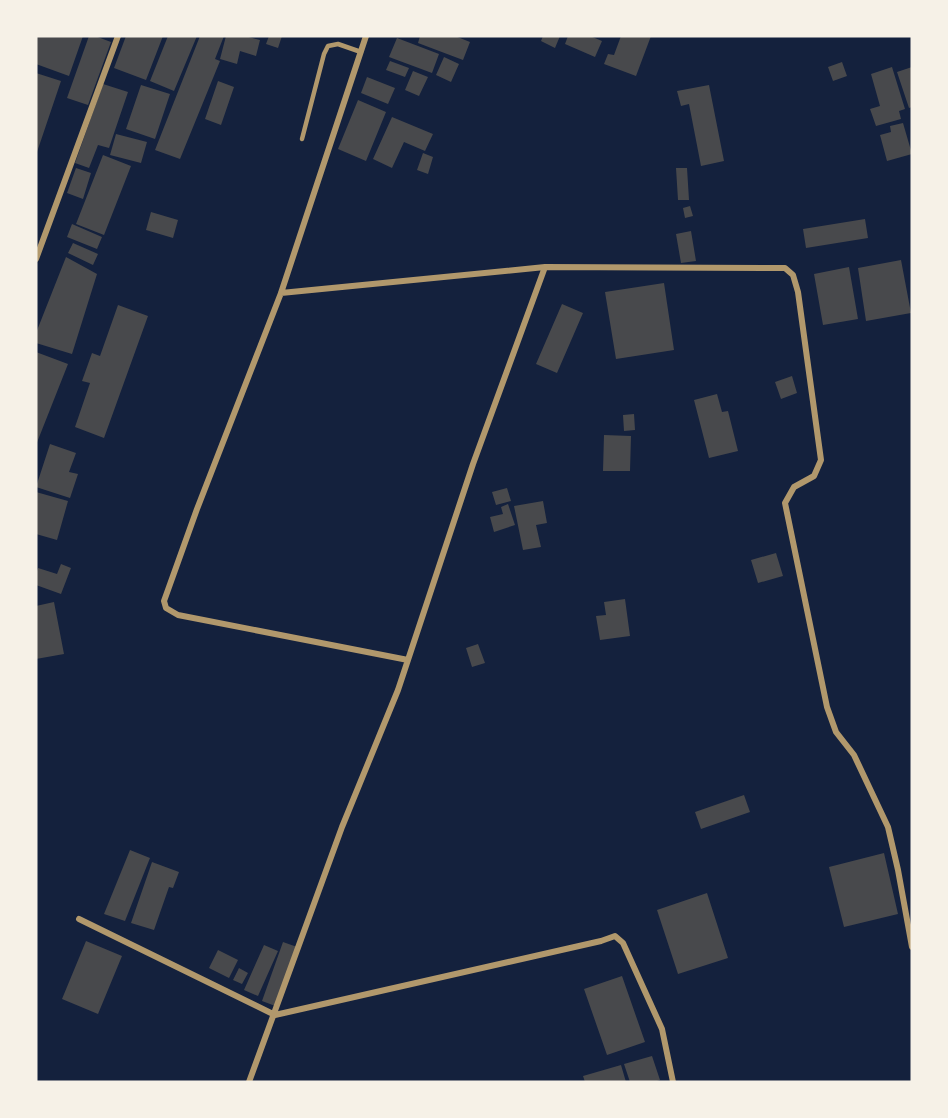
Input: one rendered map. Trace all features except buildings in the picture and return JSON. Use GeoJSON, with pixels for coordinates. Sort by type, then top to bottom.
{"type":"FeatureCollection","features":[{"type":"Feature","properties":{"kind":"street"},"geometry":{"type":"LineString","coordinates":[[36,259],[118,36]]}},
{"type":"Feature","properties":{"kind":"street"},"geometry":{"type":"LineString","coordinates":[[366,36],[281,293],[164,601],[166,608],[177,615],[408,660]]}},
{"type":"Feature","properties":{"kind":"street"},"geometry":{"type":"LineString","coordinates":[[281,293],[545,267],[785,268],[793,276],[798,292],[821,460],[814,476],[794,487],[785,503],[827,707],[836,732],[854,755],[888,828],[912,947]]}},
{"type":"Feature","properties":{"kind":"street"},"geometry":{"type":"LineString","coordinates":[[249,1082],[342,827],[398,690],[473,464],[545,267]]}},
{"type":"Feature","properties":{"kind":"street"},"geometry":{"type":"LineString","coordinates":[[79,919],[275,1015],[589,944],[615,936],[623,943],[662,1029],[673,1082]]}},
{"type":"Feature","properties":{"kind":"lane"},"geometry":{"type":"LineString","coordinates":[[302,140],[328,46],[338,44],[361,52]]}}]}
